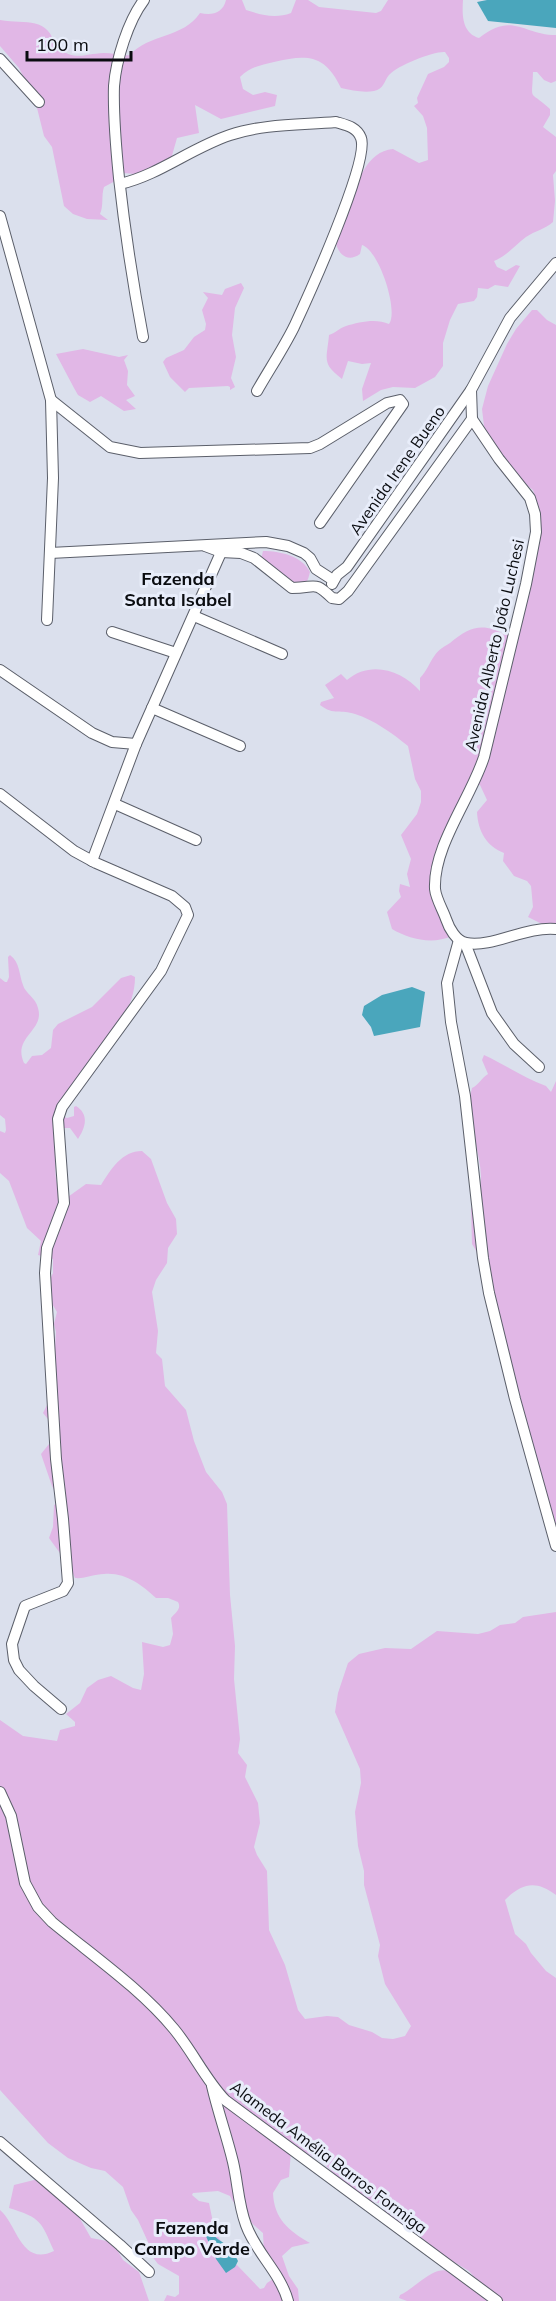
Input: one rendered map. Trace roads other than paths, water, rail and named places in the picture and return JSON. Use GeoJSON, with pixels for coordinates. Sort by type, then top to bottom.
{"type":"FeatureCollection","features":[{"type":"Feature","properties":{"kind":"street"},"geometry":{"type":"LineString","coordinates":[[143,337],[128,257],[114,131],[114,84],[123,44],[138,8],[144,0]]}},
{"type":"Feature","properties":{"kind":"street"},"geometry":{"type":"LineString","coordinates":[[0,59],[39,102]]}},
{"type":"Feature","properties":{"kind":"street"},"geometry":{"type":"LineString","coordinates":[[120,184],[139,180],[198,149],[246,130],[336,122],[350,125],[361,138],[363,147],[359,166],[345,206],[293,329],[257,392]]}},
{"type":"Feature","properties":{"kind":"street"},"geometry":{"type":"LineString","coordinates":[[0,216],[51,400],[53,478],[46,620]]}},
{"type":"Feature","properties":{"kind":"street"},"geometry":{"type":"LineString","coordinates":[[472,419],[471,390],[510,318],[556,263]]}},
{"type":"Feature","properties":{"kind":"street","name":"Avenida Irene Bueno"},"geometry":{"type":"LineString","coordinates":[[471,390],[347,567],[333,580],[328,592],[333,598],[339,599],[358,576],[472,419]]}},
{"type":"Feature","properties":{"kind":"street"},"geometry":{"type":"LineString","coordinates":[[51,400],[110,447],[140,453],[310,448],[387,403],[400,400],[403,404],[320,523]]}},
{"type":"Feature","properties":{"kind":"street","name":"Avenida Alberto João Luchesi"},"geometry":{"type":"LineString","coordinates":[[462,941],[449,928],[435,891],[437,870],[443,850],[478,776],[484,757],[526,584],[536,532],[535,514],[530,498],[499,459],[472,419]]}},
{"type":"Feature","properties":{"kind":"street"},"geometry":{"type":"LineString","coordinates":[[223,548],[266,542],[288,546],[304,553],[316,569],[333,580]]}},
{"type":"Feature","properties":{"kind":"street"},"geometry":{"type":"LineString","coordinates":[[50,553],[205,546],[223,548],[254,558],[292,588],[309,586],[328,592]]}},
{"type":"Feature","properties":{"kind":"street"},"geometry":{"type":"LineString","coordinates":[[92,861],[136,744],[223,548]]}},
{"type":"Feature","properties":{"kind":"street"},"geometry":{"type":"LineString","coordinates":[[347,567],[358,576]]}},
{"type":"Feature","properties":{"kind":"street"},"geometry":{"type":"LineString","coordinates":[[309,586],[316,569]]}},
{"type":"Feature","properties":{"kind":"street"},"geometry":{"type":"LineString","coordinates":[[194,616],[282,654]]}},
{"type":"Feature","properties":{"kind":"street"},"geometry":{"type":"LineString","coordinates":[[112,632],[176,652]]}},
{"type":"Feature","properties":{"kind":"street"},"geometry":{"type":"LineString","coordinates":[[0,670],[92,733],[112,742],[136,744]]}},
{"type":"Feature","properties":{"kind":"street"},"geometry":{"type":"LineString","coordinates":[[152,708],[240,746]]}},
{"type":"Feature","properties":{"kind":"street"},"geometry":{"type":"LineString","coordinates":[[0,794],[74,851],[171,896],[185,907],[188,915],[164,964],[68,1099],[58,1119],[64,1203],[47,1248],[45,1273],[56,1459],[68,1583],[63,1591],[25,1606],[12,1644],[15,1660],[20,1670],[61,1709]]}},
{"type":"Feature","properties":{"kind":"street"},"geometry":{"type":"LineString","coordinates":[[115,804],[196,840]]}},
{"type":"Feature","properties":{"kind":"street"},"geometry":{"type":"LineString","coordinates":[[462,941],[481,943],[535,928],[556,929]]}},
{"type":"Feature","properties":{"kind":"street"},"geometry":{"type":"LineString","coordinates":[[462,941],[492,1014],[514,1044],[539,1067]]}},
{"type":"Feature","properties":{"kind":"street"},"geometry":{"type":"LineString","coordinates":[[462,941],[447,982],[451,1022],[465,1096],[483,1258],[489,1293],[515,1399],[556,1546]]}},
{"type":"Feature","properties":{"kind":"street","name":"Alameda Amélia Barros Formiga"},"geometry":{"type":"LineString","coordinates":[[0,1792],[11,1816],[25,1883],[38,1907],[52,1922],[158,2012],[190,2050],[212,2086],[238,2111],[497,2301]]}},
{"type":"Feature","properties":{"kind":"street"},"geometry":{"type":"LineString","coordinates":[[212,2086],[230,2149],[238,2198],[247,2228],[285,2289],[288,2301]]}},
{"type":"Feature","properties":{"kind":"street"},"geometry":{"type":"LineString","coordinates":[[0,2142],[149,2272]]}},
{"type":"Feature","properties":{"kind":"water"},"geometry":{"type":"Polygon","coordinates":[[[556,0],[556,28],[488,21],[477,2],[556,0]]]}},
{"type":"Feature","properties":{"kind":"water"},"geometry":{"type":"Polygon","coordinates":[[[412,987],[425,992],[420,1027],[374,1036],[371,1027],[362,1015],[364,1006],[382,995],[412,987]]]}},
{"type":"Feature","properties":{"kind":"water"},"geometry":{"type":"Polygon","coordinates":[[[211,2232],[230,2248],[238,2261],[235,2267],[226,2273],[216,2259],[205,2234],[211,2232]]]}},
{"type":"Feature","properties":{"kind":"district","name":"Fazenda Santa Isabel"},"geometry":{"type":"Point","coordinates":[178,588]}},
{"type":"Feature","properties":{"kind":"district","name":"Fazenda Campo Verde"},"geometry":{"type":"Point","coordinates":[192,2237]}}]}
